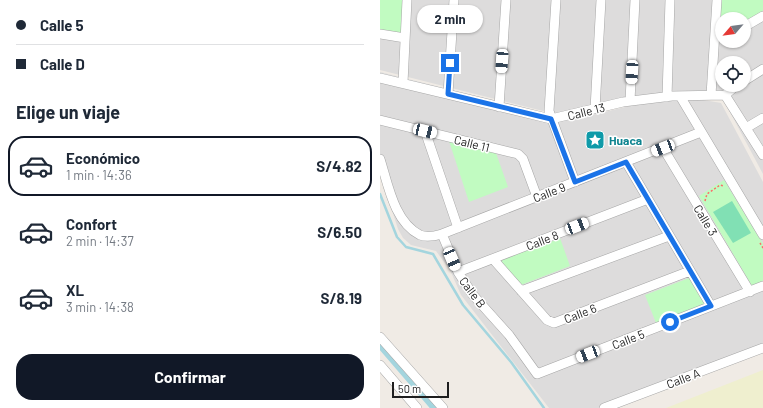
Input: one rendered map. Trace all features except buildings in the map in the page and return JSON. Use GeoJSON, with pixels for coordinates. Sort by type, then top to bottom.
{"type":"FeatureCollection","features":[{"type":"Feature","properties":{"kind":"street"},"geometry":{"type":"LineString","coordinates":[[403,83],[407,0]]}},
{"type":"Feature","properties":{"kind":"street"},"geometry":{"type":"LineString","coordinates":[[448,94],[454,0]]}},
{"type":"Feature","properties":{"kind":"street"},"geometry":{"type":"LineString","coordinates":[[499,107],[506,0]]}},
{"type":"Feature","properties":{"kind":"street"},"geometry":{"type":"LineString","coordinates":[[556,0],[549,111],[575,182]]}},
{"type":"Feature","properties":{"kind":"street"},"geometry":{"type":"LineString","coordinates":[[595,109],[601,0]]}},
{"type":"Feature","properties":{"kind":"street"},"geometry":{"type":"LineString","coordinates":[[630,101],[635,0]]}},
{"type":"Feature","properties":{"kind":"street"},"geometry":{"type":"LineString","coordinates":[[667,97],[670,0]]}},
{"type":"Feature","properties":{"kind":"street"},"geometry":{"type":"LineString","coordinates":[[717,0],[718,12]]}},
{"type":"Feature","properties":{"kind":"street"},"geometry":{"type":"LineString","coordinates":[[751,23],[763,16]]}},
{"type":"Feature","properties":{"kind":"street"},"geometry":{"type":"LineString","coordinates":[[380,34],[406,38]]}},
{"type":"Feature","properties":{"kind":"street"},"geometry":{"type":"LineString","coordinates":[[711,95],[718,48]]}},
{"type":"Feature","properties":{"kind":"street"},"geometry":{"type":"LineString","coordinates":[[751,77],[763,69]]}},
{"type":"Feature","properties":{"kind":"street","name":"Calle 13"},"geometry":{"type":"LineString","coordinates":[[380,78],[551,119],[630,101],[680,96],[725,95]]}},
{"type":"Feature","properties":{"kind":"street"},"geometry":{"type":"LineString","coordinates":[[729,92],[725,95],[763,155]]}},
{"type":"Feature","properties":{"kind":"street"},"geometry":{"type":"LineString","coordinates":[[680,96],[761,239]]}},
{"type":"Feature","properties":{"kind":"street"},"geometry":{"type":"LineString","coordinates":[[746,128],[763,118]]}},
{"type":"Feature","properties":{"kind":"street","name":"Calle 11"},"geometry":{"type":"LineString","coordinates":[[380,120],[518,154],[523,159],[536,197]]}},
{"type":"Feature","properties":{"kind":"street"},"geometry":{"type":"LineString","coordinates":[[425,131],[458,228]]}},
{"type":"Feature","properties":{"kind":"street","name":"Calle 9"},"geometry":{"type":"LineString","coordinates":[[442,234],[701,132]]}},
{"type":"Feature","properties":{"kind":"street","name":"Calle 3"},"geometry":{"type":"LineString","coordinates":[[663,148],[750,292]]}},
{"type":"Feature","properties":{"kind":"street"},"geometry":{"type":"LineString","coordinates":[[380,159],[398,214],[409,226],[421,235],[431,236],[442,234]]}},
{"type":"Feature","properties":{"kind":"street"},"geometry":{"type":"LineString","coordinates":[[626,162],[711,306]]}},
{"type":"Feature","properties":{"kind":"street","name":"Calle 8"},"geometry":{"type":"LineString","coordinates":[[458,272],[648,199]]}},
{"type":"Feature","properties":{"kind":"street","name":"Calle B"},"geometry":{"type":"LineString","coordinates":[[442,234],[458,272],[473,295],[509,335],[537,374]]}},
{"type":"Feature","properties":{"kind":"street"},"geometry":{"type":"LineString","coordinates":[[521,291],[669,236]]}},
{"type":"Feature","properties":{"kind":"street","name":"Calle 6"},"geometry":{"type":"LineString","coordinates":[[493,259],[547,320],[554,323],[690,271]]}},
{"type":"Feature","properties":{"kind":"street","name":"Calle 5"},"geometry":{"type":"LineString","coordinates":[[537,374],[763,286]]}},
{"type":"Feature","properties":{"kind":"street"},"geometry":{"type":"LineString","coordinates":[[380,337],[443,408]]}},
{"type":"Feature","properties":{"kind":"street","name":"Calle A"},"geometry":{"type":"LineString","coordinates":[[604,408],[763,348]]}},
{"type":"Feature","properties":{"kind":"street"},"geometry":{"type":"LineString","coordinates":[[380,366],[417,408]]}},
{"type":"Feature","properties":{"kind":"path"},"geometry":{"type":"LineString","coordinates":[[705,202],[705,197],[707,194],[722,185],[727,188]]}},
{"type":"Feature","properties":{"kind":"path"},"geometry":{"type":"LineString","coordinates":[[761,239],[763,248]]}},
{"type":"Feature","properties":{"kind":"shaded area"},"geometry":{"type":"Polygon","coordinates":[[[380,0],[763,0],[763,174],[723,99],[675,92],[559,115],[380,70],[380,0]]]}},
{"type":"Feature","properties":{"kind":"shaded area"},"geometry":{"type":"Polygon","coordinates":[[[380,72],[560,117],[575,117],[596,114],[675,95],[721,103],[763,182],[763,348],[604,408],[549,408],[461,295],[450,270],[436,251],[411,245],[403,238],[398,229],[380,173],[380,72]]]}},
{"type":"Feature","properties":{"kind":"green space"},"geometry":{"type":"Polygon","coordinates":[[[380,0],[407,0],[405,38],[380,34],[380,0]]]}},
{"type":"Feature","properties":{"kind":"green space"},"geometry":{"type":"Polygon","coordinates":[[[719,0],[763,0],[763,14],[751,21],[751,12],[718,12],[719,0]]]}},
{"type":"Feature","properties":{"kind":"green space"},"geometry":{"type":"Polygon","coordinates":[[[449,141],[496,153],[508,187],[469,202],[449,141]]]}},
{"type":"Feature","properties":{"kind":"green space"},"geometry":{"type":"Polygon","coordinates":[[[724,180],[763,244],[763,282],[752,286],[699,196],[724,180]]]}},
{"type":"Feature","properties":{"kind":"green space"},"geometry":{"type":"Polygon","coordinates":[[[732,201],[751,233],[733,243],[713,212],[732,201]]]}},
{"type":"Feature","properties":{"kind":"green space"},"geometry":{"type":"Polygon","coordinates":[[[560,238],[570,266],[521,285],[501,262],[503,259],[560,238]]]}},
{"type":"Feature","properties":{"kind":"green space"},"geometry":{"type":"Polygon","coordinates":[[[689,278],[705,304],[656,323],[645,295],[689,278]]]}},
{"type":"Feature","properties":{"kind":"green space"},"geometry":{"type":"Polygon","coordinates":[[[763,370],[763,408],[666,408],[763,370]]]}},
{"type":"Feature","properties":{"kind":"waterway"},"geometry":{"type":"LineString","coordinates":[[380,194],[397,237],[406,247],[433,254],[463,305],[511,362],[544,408]]}},
{"type":"Feature","properties":{"kind":"waterway"},"geometry":{"type":"LineString","coordinates":[[380,344],[435,408]]}},
{"type":"Feature","properties":{"kind":"place","name":"Huaca"},"geometry":{"type":"Point","coordinates":[595,140]}},
{"type":"Feature","properties":{"kind":"route"},"geometry":{"type":"LineString","coordinates":[[450,63],[448,94],[551,119],[575,182],[626,162],[711,306],[670,322]]}}]}
